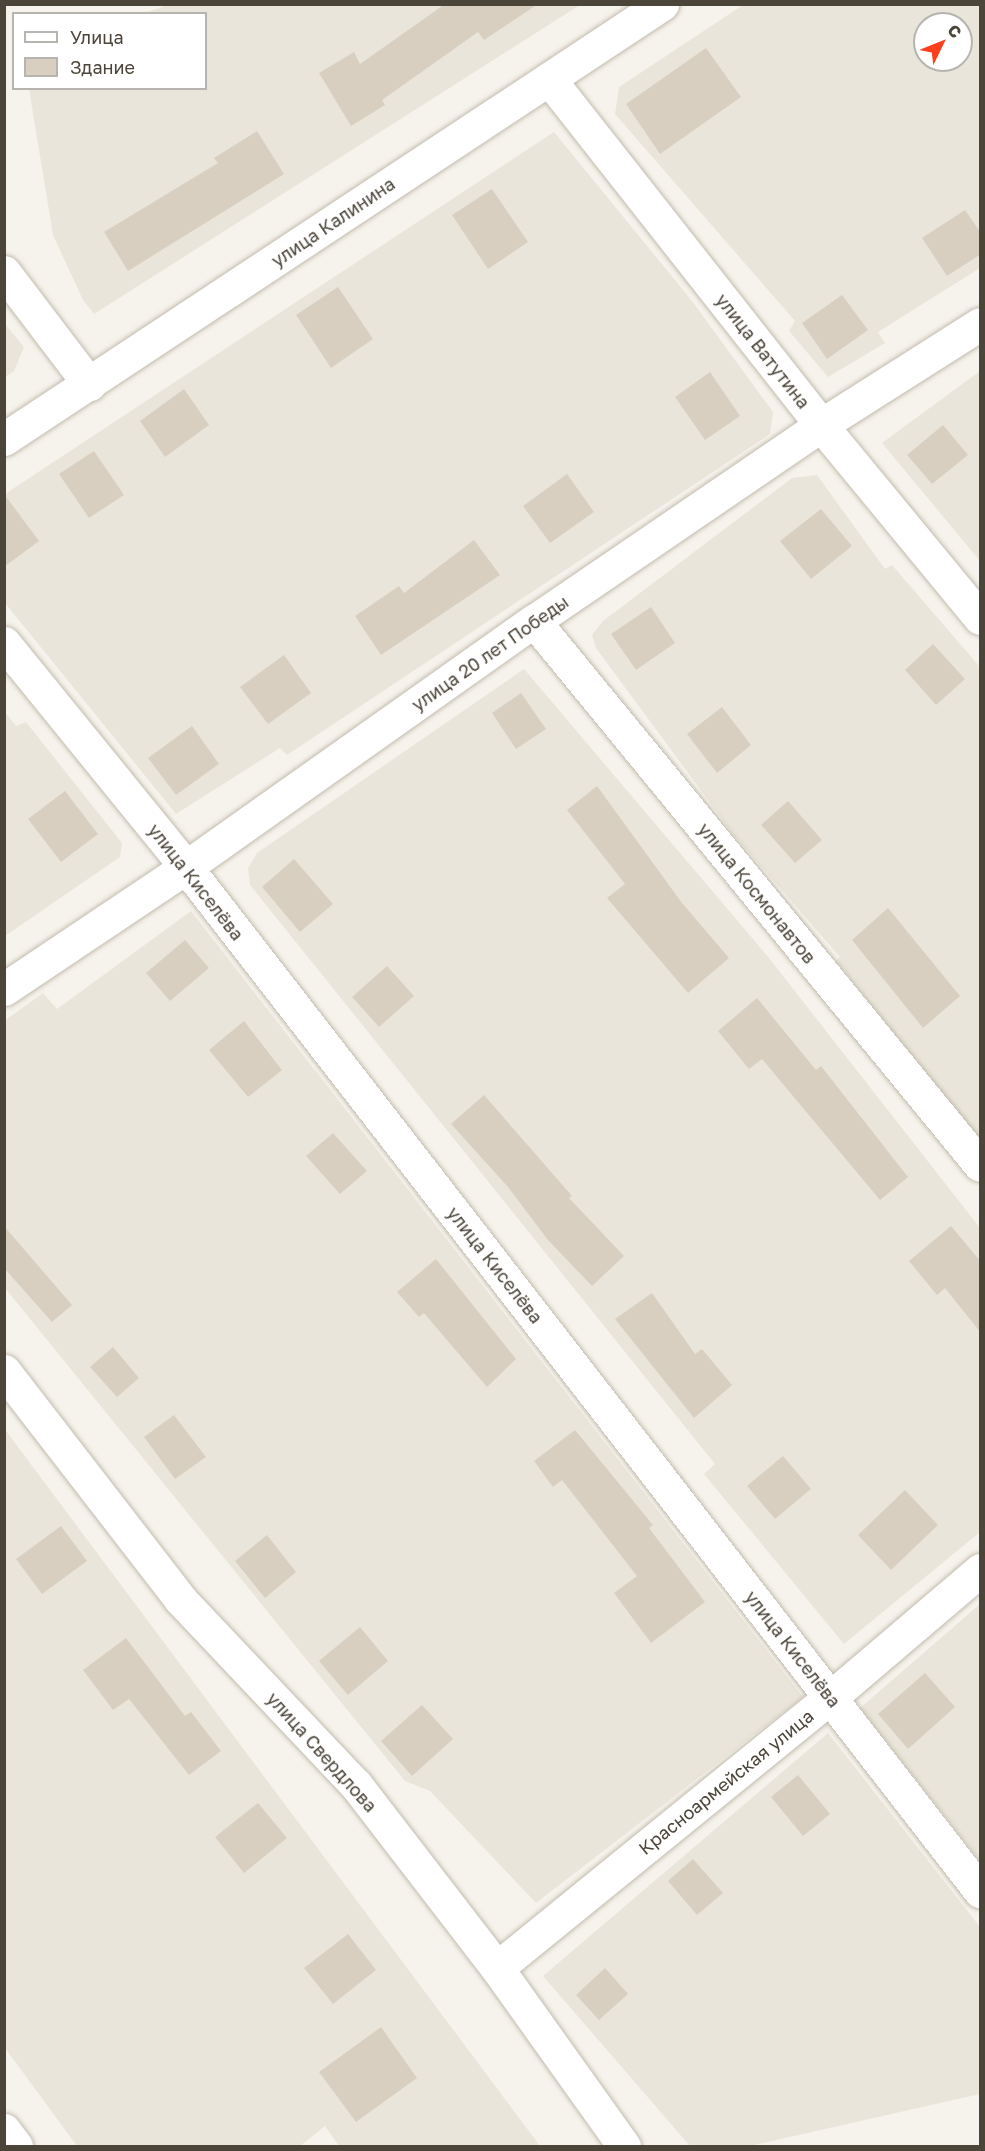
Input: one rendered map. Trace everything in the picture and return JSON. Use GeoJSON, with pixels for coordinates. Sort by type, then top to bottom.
{"type":"FeatureCollection","features":[{"type":"Feature","properties":{"kind":"street","name":"улица Калинина"},"geometry":{"type":"LineString","coordinates":[[4,439],[662,4]]}},
{"type":"Feature","properties":{"kind":"street","name":"улица Ватутина"},"geometry":{"type":"LineString","coordinates":[[549,79],[821,425],[981,618]]}},
{"type":"Feature","properties":{"kind":"street"},"geometry":{"type":"LineString","coordinates":[[4,272],[89,384]]}},
{"type":"Feature","properties":{"kind":"street","name":"улица 20 лет Победы"},"geometry":{"type":"LineString","coordinates":[[4,989],[186,867],[534,621],[821,425],[981,324]]}},
{"type":"Feature","properties":{"kind":"street","name":"улица Космонавтов"},"geometry":{"type":"LineString","coordinates":[[534,621],[981,1165]]}},
{"type":"Feature","properties":{"kind":"street","name":"улица Киселёва"},"geometry":{"type":"LineString","coordinates":[[4,643],[186,867],[981,1891]]}},
{"type":"Feature","properties":{"kind":"street","name":"улица Свердлова"},"geometry":{"type":"LineString","coordinates":[[4,1371],[180,1599],[356,1785],[497,1968],[624,2146]]}},
{"type":"Feature","properties":{"kind":"street","name":"Красноармейская улица"},"geometry":{"type":"LineString","coordinates":[[497,1968],[831,1697],[981,1570]]}},
{"type":"Feature","properties":{"kind":"street"},"geometry":{"type":"LineString","coordinates":[[4,2130],[16,2146]]}},
{"type":"Feature","properties":{"kind":"shaded area"},"geometry":{"type":"Polygon","coordinates":[[[168,5],[580,5],[94,314],[83,300],[53,235],[29,90],[207,90],[207,12],[148,12],[168,5]]]}},
{"type":"Feature","properties":{"kind":"shaded area"},"geometry":{"type":"Polygon","coordinates":[[[743,5],[980,5],[980,268],[878,332],[885,343],[828,377],[789,331],[795,321],[615,114],[619,87],[743,5]]]}},
{"type":"Feature","properties":{"kind":"shaded area"},"geometry":{"type":"Polygon","coordinates":[[[554,132],[692,301],[773,412],[770,434],[287,755],[280,748],[176,814],[5,603],[5,494],[554,132]]]}},
{"type":"Feature","properties":{"kind":"shaded area"},"geometry":{"type":"Polygon","coordinates":[[[4,323],[24,347],[14,371],[5,377],[4,323]]]}},
{"type":"Feature","properties":{"kind":"shaded area"},"geometry":{"type":"Polygon","coordinates":[[[980,371],[980,561],[882,443],[980,371]]]}},
{"type":"Feature","properties":{"kind":"shaded area"},"geometry":{"type":"Polygon","coordinates":[[[817,475],[885,569],[892,565],[980,667],[980,1133],[977,1136],[836,961],[840,957],[733,834],[596,648],[592,635],[603,621],[792,478],[817,475]]]}},
{"type":"Feature","properties":{"kind":"shaded area"},"geometry":{"type":"Polygon","coordinates":[[[524,669],[769,958],[980,1228],[980,1532],[844,1644],[704,1474],[715,1464],[250,885],[248,868],[257,853],[524,669]]]}},
{"type":"Feature","properties":{"kind":"shaded area"},"geometry":{"type":"Polygon","coordinates":[[[4,711],[16,726],[26,722],[122,843],[120,857],[5,936],[4,711]]]}},
{"type":"Feature","properties":{"kind":"shaded area"},"geometry":{"type":"Polygon","coordinates":[[[191,911],[803,1697],[536,1903],[430,1791],[405,1781],[5,1288],[4,1021],[43,993],[57,1009],[191,911]]]}},
{"type":"Feature","properties":{"kind":"shaded area"},"geometry":{"type":"Polygon","coordinates":[[[4,1428],[540,2146],[339,2146],[325,2126],[300,2146],[77,2146],[5,2048],[4,1428]]]}},
{"type":"Feature","properties":{"kind":"shaded area"},"geometry":{"type":"Polygon","coordinates":[[[980,1604],[980,1861],[860,1708],[980,1604]]]}},
{"type":"Feature","properties":{"kind":"shaded area"},"geometry":{"type":"Polygon","coordinates":[[[828,1733],[980,1927],[980,2094],[750,2146],[690,2146],[543,1976],[828,1733]]]}},
{"type":"Feature","properties":{"kind":"building"},"geometry":{"type":"Polygon","coordinates":[[[445,4],[538,4],[484,40],[478,32],[382,100],[385,105],[351,126],[319,73],[354,52],[360,64],[445,4]]]}},
{"type":"Feature","properties":{"kind":"building"},"geometry":{"type":"Polygon","coordinates":[[[706,48],[741,97],[660,154],[626,104],[706,48]]]}},
{"type":"Feature","properties":{"kind":"building"},"geometry":{"type":"Polygon","coordinates":[[[257,131],[284,174],[128,271],[104,232],[218,163],[214,158],[257,131]]]}},
{"type":"Feature","properties":{"kind":"building"},"geometry":{"type":"Polygon","coordinates":[[[492,189],[528,242],[488,269],[452,215],[492,189]]]}},
{"type":"Feature","properties":{"kind":"building"},"geometry":{"type":"Polygon","coordinates":[[[965,210],[981,233],[981,254],[947,276],[922,238],[965,210]]]}},
{"type":"Feature","properties":{"kind":"building"},"geometry":{"type":"Polygon","coordinates":[[[338,287],[373,339],[331,368],[296,315],[338,287]]]}},
{"type":"Feature","properties":{"kind":"building"},"geometry":{"type":"Polygon","coordinates":[[[842,295],[868,330],[827,359],[802,323],[842,295]]]}},
{"type":"Feature","properties":{"kind":"building"},"geometry":{"type":"Polygon","coordinates":[[[710,372],[740,416],[705,440],[675,397],[710,372]]]}},
{"type":"Feature","properties":{"kind":"building"},"geometry":{"type":"Polygon","coordinates":[[[184,389],[209,425],[165,457],[140,421],[184,389]]]}},
{"type":"Feature","properties":{"kind":"building"},"geometry":{"type":"Polygon","coordinates":[[[943,425],[968,455],[932,484],[907,455],[943,425]]]}},
{"type":"Feature","properties":{"kind":"building"},"geometry":{"type":"Polygon","coordinates":[[[94,451],[124,495],[89,518],[59,474],[94,451]]]}},
{"type":"Feature","properties":{"kind":"building"},"geometry":{"type":"Polygon","coordinates":[[[567,474],[594,512],[550,543],[523,506],[567,474]]]}},
{"type":"Feature","properties":{"kind":"building"},"geometry":{"type":"Polygon","coordinates":[[[4,494],[39,541],[4,567],[4,494]]]}},
{"type":"Feature","properties":{"kind":"building"},"geometry":{"type":"Polygon","coordinates":[[[821,509],[852,546],[811,579],[780,541],[821,509]]]}},
{"type":"Feature","properties":{"kind":"building"},"geometry":{"type":"Polygon","coordinates":[[[474,540],[500,575],[381,655],[355,616],[399,586],[404,593],[474,540]]]}},
{"type":"Feature","properties":{"kind":"building"},"geometry":{"type":"Polygon","coordinates":[[[651,607],[675,643],[636,670],[611,634],[651,607]]]}},
{"type":"Feature","properties":{"kind":"building"},"geometry":{"type":"Polygon","coordinates":[[[933,644],[965,679],[936,705],[905,670],[933,644]]]}},
{"type":"Feature","properties":{"kind":"building"},"geometry":{"type":"Polygon","coordinates":[[[284,655],[311,693],[268,724],[240,687],[284,655]]]}},
{"type":"Feature","properties":{"kind":"building"},"geometry":{"type":"Polygon","coordinates":[[[521,693],[546,729],[516,749],[492,713],[521,693]]]}},
{"type":"Feature","properties":{"kind":"building"},"geometry":{"type":"Polygon","coordinates":[[[722,707],[751,745],[717,773],[687,734],[722,707]]]}},
{"type":"Feature","properties":{"kind":"building"},"geometry":{"type":"Polygon","coordinates":[[[192,726],[219,764],[176,795],[148,758],[192,726]]]}},
{"type":"Feature","properties":{"kind":"building"},"geometry":{"type":"Polygon","coordinates":[[[597,786],[682,903],[729,958],[688,993],[607,898],[625,884],[567,810],[597,786]]]}},
{"type":"Feature","properties":{"kind":"building"},"geometry":{"type":"Polygon","coordinates":[[[65,791],[98,834],[61,862],[28,819],[65,791]]]}},
{"type":"Feature","properties":{"kind":"building"},"geometry":{"type":"Polygon","coordinates":[[[788,801],[822,840],[795,863],[761,825],[788,801]]]}},
{"type":"Feature","properties":{"kind":"building"},"geometry":{"type":"Polygon","coordinates":[[[294,859],[333,904],[300,932],[262,887],[294,859]]]}},
{"type":"Feature","properties":{"kind":"building"},"geometry":{"type":"Polygon","coordinates":[[[888,908],[960,996],[923,1028],[852,940],[888,908]]]}},
{"type":"Feature","properties":{"kind":"building"},"geometry":{"type":"Polygon","coordinates":[[[185,940],[209,968],[170,1001],[146,973],[185,940]]]}},
{"type":"Feature","properties":{"kind":"building"},"geometry":{"type":"Polygon","coordinates":[[[387,966],[414,996],[379,1027],[352,997],[387,966]]]}},
{"type":"Feature","properties":{"kind":"building"},"geometry":{"type":"Polygon","coordinates":[[[757,998],[816,1070],[821,1066],[908,1177],[880,1200],[762,1059],[749,1069],[718,1031],[757,998]]]}},
{"type":"Feature","properties":{"kind":"building"},"geometry":{"type":"Polygon","coordinates":[[[244,1021],[282,1070],[248,1097],[209,1050],[244,1021]]]}},
{"type":"Feature","properties":{"kind":"building"},"geometry":{"type":"Polygon","coordinates":[[[484,1095],[572,1196],[569,1198],[624,1256],[592,1286],[548,1240],[508,1187],[451,1124],[484,1095]]]}},
{"type":"Feature","properties":{"kind":"building"},"geometry":{"type":"Polygon","coordinates":[[[333,1133],[367,1171],[340,1194],[306,1156],[333,1133]]]}},
{"type":"Feature","properties":{"kind":"building"},"geometry":{"type":"Polygon","coordinates":[[[4,1226],[72,1305],[52,1322],[4,1268],[4,1226]]]}},
{"type":"Feature","properties":{"kind":"building"},"geometry":{"type":"Polygon","coordinates":[[[951,1226],[981,1262],[981,1333],[945,1288],[937,1295],[909,1261],[951,1226]]]}},
{"type":"Feature","properties":{"kind":"building"},"geometry":{"type":"Polygon","coordinates":[[[436,1259],[516,1359],[487,1387],[424,1313],[419,1317],[397,1292],[436,1259]]]}},
{"type":"Feature","properties":{"kind":"building"},"geometry":{"type":"Polygon","coordinates":[[[652,1293],[695,1354],[702,1349],[732,1385],[694,1418],[615,1319],[652,1293]]]}},
{"type":"Feature","properties":{"kind":"building"},"geometry":{"type":"Polygon","coordinates":[[[113,1347],[139,1378],[117,1397],[90,1367],[113,1347]]]}},
{"type":"Feature","properties":{"kind":"building"},"geometry":{"type":"Polygon","coordinates":[[[174,1415],[206,1457],[175,1479],[144,1437],[174,1415]]]}},
{"type":"Feature","properties":{"kind":"building"},"geometry":{"type":"Polygon","coordinates":[[[575,1430],[653,1525],[649,1528],[705,1602],[651,1643],[614,1593],[637,1576],[562,1480],[553,1487],[534,1461],[575,1430]]]}},
{"type":"Feature","properties":{"kind":"building"},"geometry":{"type":"Polygon","coordinates":[[[783,1456],[811,1489],[775,1519],[747,1486],[783,1456]]]}},
{"type":"Feature","properties":{"kind":"building"},"geometry":{"type":"Polygon","coordinates":[[[905,1490],[938,1525],[891,1570],[858,1535],[905,1490]]]}},
{"type":"Feature","properties":{"kind":"building"},"geometry":{"type":"Polygon","coordinates":[[[61,1526],[87,1561],[42,1594],[16,1559],[61,1526]]]}},
{"type":"Feature","properties":{"kind":"building"},"geometry":{"type":"Polygon","coordinates":[[[267,1535],[296,1572],[265,1598],[235,1561],[267,1535]]]}},
{"type":"Feature","properties":{"kind":"building"},"geometry":{"type":"Polygon","coordinates":[[[360,1627],[388,1661],[348,1695],[319,1661],[360,1627]]]}},
{"type":"Feature","properties":{"kind":"building"},"geometry":{"type":"Polygon","coordinates":[[[126,1638],[185,1716],[191,1712],[221,1751],[189,1775],[129,1699],[113,1710],[83,1670],[126,1638]]]}},
{"type":"Feature","properties":{"kind":"building"},"geometry":{"type":"Polygon","coordinates":[[[925,1673],[955,1707],[908,1749],[878,1714],[925,1673]]]}},
{"type":"Feature","properties":{"kind":"building"},"geometry":{"type":"Polygon","coordinates":[[[422,1705],[453,1739],[412,1776],[381,1741],[422,1705]]]}},
{"type":"Feature","properties":{"kind":"building"},"geometry":{"type":"Polygon","coordinates":[[[798,1775],[830,1814],[803,1836],[771,1797],[798,1775]]]}},
{"type":"Feature","properties":{"kind":"building"},"geometry":{"type":"Polygon","coordinates":[[[258,1803],[287,1838],[244,1873],[215,1837],[258,1803]]]}},
{"type":"Feature","properties":{"kind":"building"},"geometry":{"type":"Polygon","coordinates":[[[693,1859],[723,1893],[697,1915],[668,1881],[693,1859]]]}},
{"type":"Feature","properties":{"kind":"building"},"geometry":{"type":"Polygon","coordinates":[[[348,1934],[376,1970],[333,2004],[304,1968],[348,1934]]]}},
{"type":"Feature","properties":{"kind":"building"},"geometry":{"type":"Polygon","coordinates":[[[605,1968],[628,1994],[599,2020],[576,1995],[605,1968]]]}},
{"type":"Feature","properties":{"kind":"building"},"geometry":{"type":"Polygon","coordinates":[[[381,2027],[417,2078],[356,2122],[319,2072],[381,2027]]]}}]}
